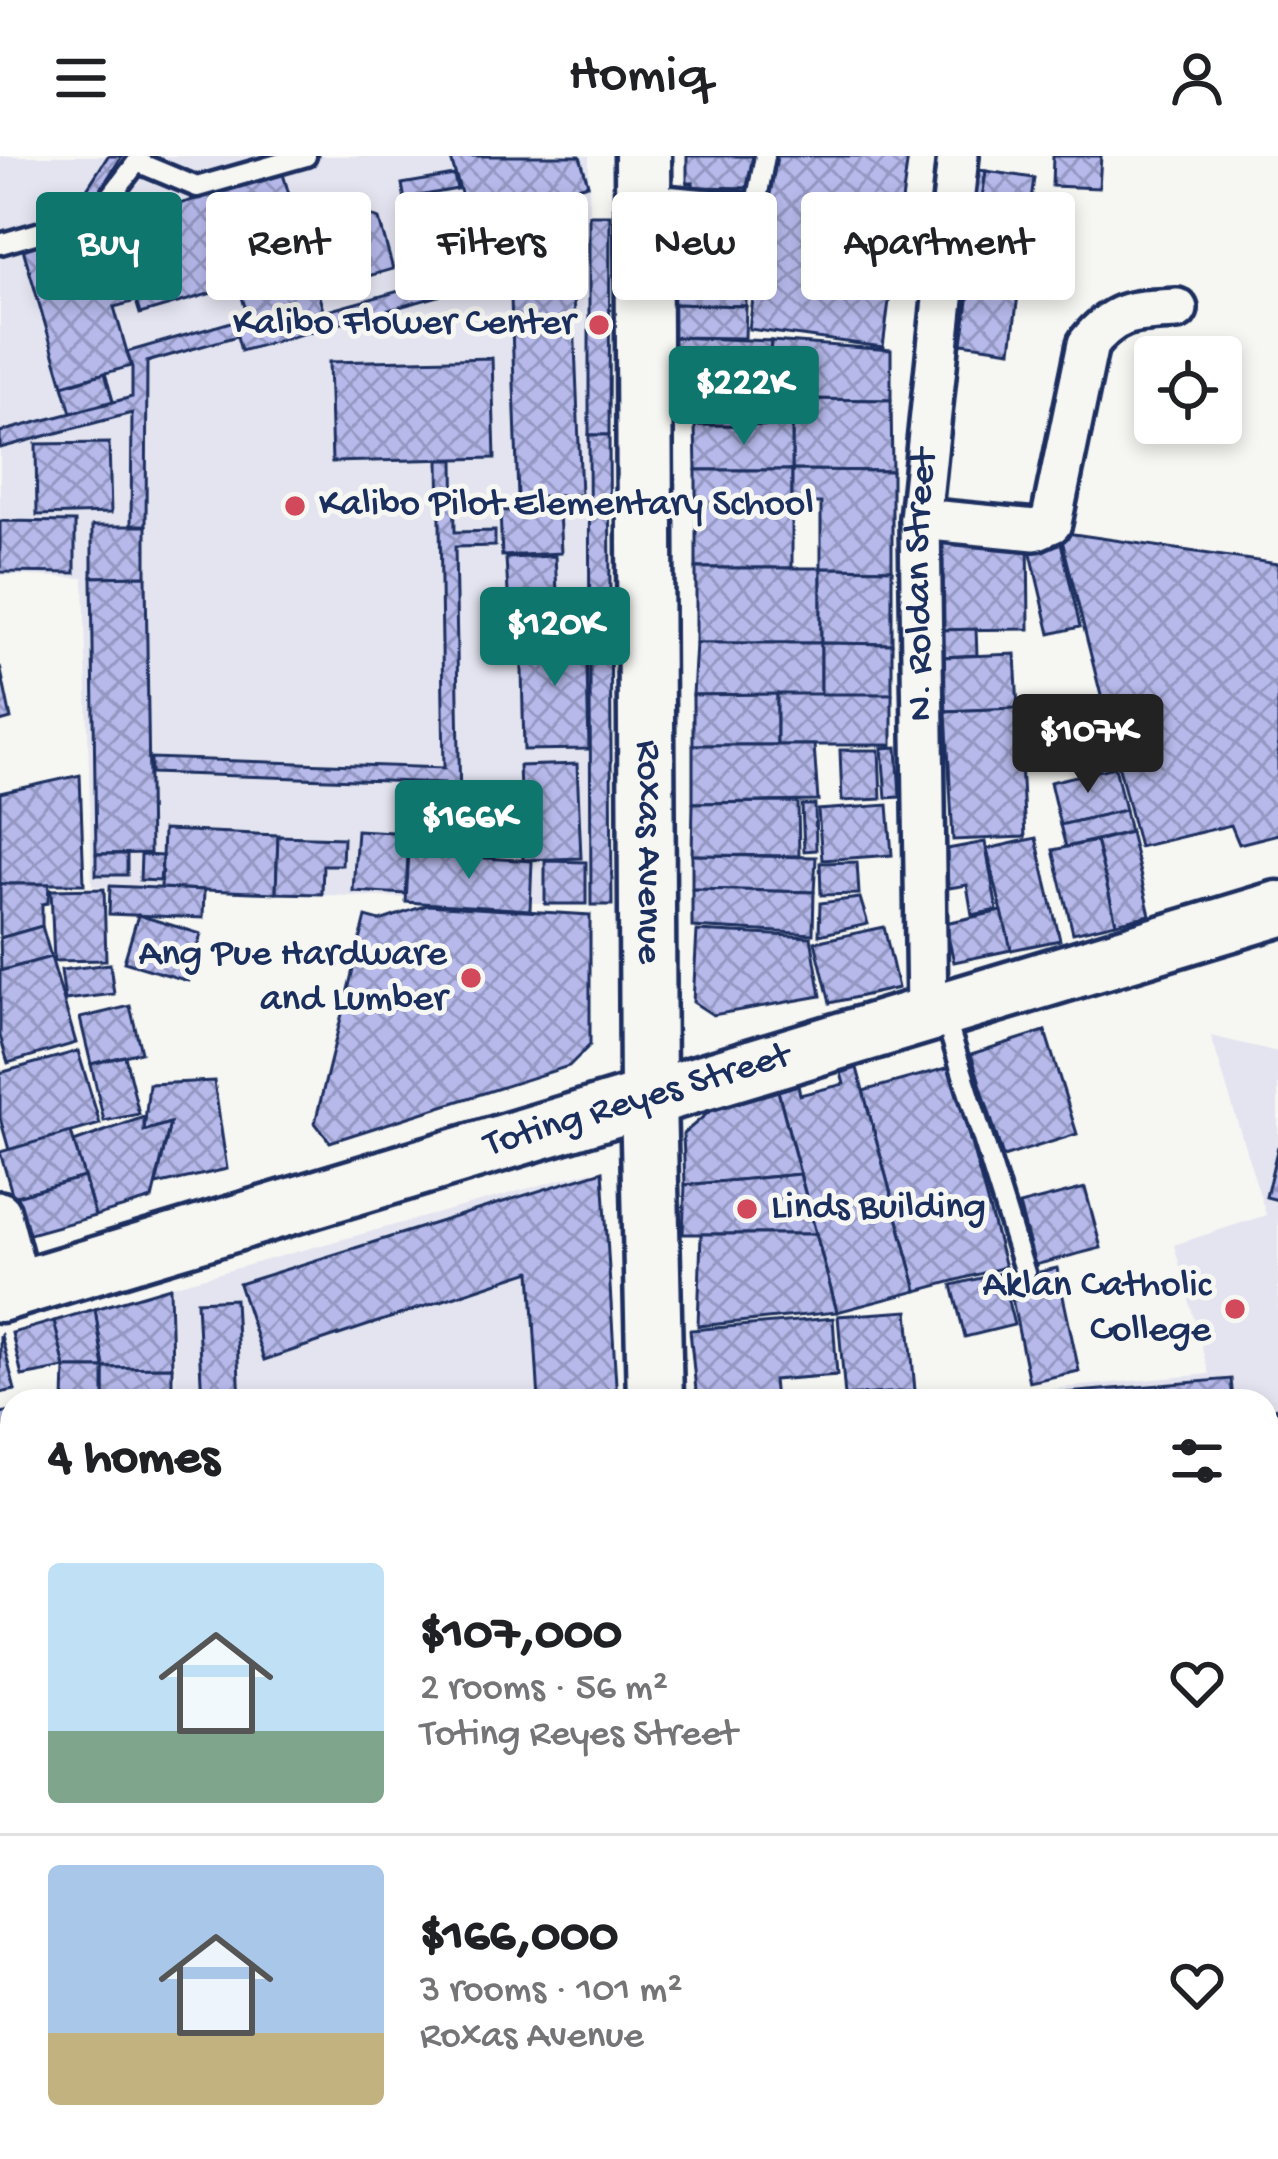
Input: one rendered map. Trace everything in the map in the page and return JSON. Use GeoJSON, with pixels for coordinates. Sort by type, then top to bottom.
{"type":"FeatureCollection","features":[{"type":"Feature","properties":{"kind":"main road","name":"Roxas Avenue"},"geometry":{"type":"LineString","coordinates":[[643,175],[648,1097],[655,1389]]}},
{"type":"Feature","properties":{"kind":"main road","name":"Toting Reyes Street"},"geometry":{"type":"LineString","coordinates":[[10,1291],[1278,909]]}},
{"type":"Feature","properties":{"kind":"street","name":"N. Roldan Street"},"geometry":{"type":"LineString","coordinates":[[934,1011],[920,519],[958,156]]}},
{"type":"Feature","properties":{"kind":"street"},"geometry":{"type":"LineString","coordinates":[[920,519],[1035,530],[1051,524],[1088,344],[1106,322],[1131,311],[1177,309]]}},
{"type":"Feature","properties":{"kind":"street"},"geometry":{"type":"LineString","coordinates":[[0,1211],[10,1291]]}},
{"type":"Feature","properties":{"kind":"lane"},"geometry":{"type":"LineString","coordinates":[[0,244],[95,217],[136,159],[197,187],[305,156]]}},
{"type":"Feature","properties":{"kind":"lane"},"geometry":{"type":"LineString","coordinates":[[643,175],[756,204],[765,156]]}},
{"type":"Feature","properties":{"kind":"lane"},"geometry":{"type":"LineString","coordinates":[[934,1011],[1024,1273]]}},
{"type":"Feature","properties":{"kind":"shaded area","name":"Kalibo Pilot Elementary School"},"geometry":{"type":"Polygon","coordinates":[[[0,156],[589,156],[590,905],[92,886],[84,578],[0,575],[0,156]]]}},
{"type":"Feature","properties":{"kind":"shaded area","name":"Aklan Catholic College"},"geometry":{"type":"Polygon","coordinates":[[[1211,1036],[1278,1052],[1278,1389],[1050,1389],[1209,1374],[1174,1245],[1266,1215],[1211,1036]]]}},
{"type":"Feature","properties":{"kind":"shaded area"},"geometry":{"type":"Polygon","coordinates":[[[592,1171],[604,1389],[176,1389],[172,1286],[592,1171]]]}},
{"type":"Feature","properties":{"kind":"building"},"geometry":{"type":"Polygon","coordinates":[[[108,156],[122,156],[99,192],[85,192],[108,156]]]}},
{"type":"Feature","properties":{"kind":"building"},"geometry":{"type":"Polygon","coordinates":[[[450,156],[580,156],[588,184],[559,192],[461,192],[450,156]]]}},
{"type":"Feature","properties":{"kind":"building"},"geometry":{"type":"Polygon","coordinates":[[[687,156],[757,156],[757,188],[693,187],[687,183],[687,156]]]}},
{"type":"Feature","properties":{"kind":"building"},"geometry":{"type":"Polygon","coordinates":[[[772,156],[908,156],[903,192],[801,192],[801,300],[889,300],[883,347],[749,329],[753,300],[777,300],[777,192],[767,192],[772,156]]]}},
{"type":"Feature","properties":{"kind":"building"},"geometry":{"type":"Polygon","coordinates":[[[1053,156],[1101,156],[1099,188],[1052,186],[1053,156]]]}},
{"type":"Feature","properties":{"kind":"building"},"geometry":{"type":"Polygon","coordinates":[[[973,169],[986,171],[983,192],[970,192],[973,169]]]}},
{"type":"Feature","properties":{"kind":"building"},"geometry":{"type":"Polygon","coordinates":[[[986,171],[1034,178],[1032,192],[983,192],[986,171]]]}},
{"type":"Feature","properties":{"kind":"building"},"geometry":{"type":"Polygon","coordinates":[[[283,174],[288,192],[221,192],[283,174]]]}},
{"type":"Feature","properties":{"kind":"building"},"geometry":{"type":"Polygon","coordinates":[[[454,175],[457,189],[404,192],[402,184],[454,175]]]}},
{"type":"Feature","properties":{"kind":"building"},"geometry":{"type":"Polygon","coordinates":[[[206,196],[206,295],[140,314],[136,301],[114,307],[131,366],[63,385],[38,300],[182,300],[182,203],[206,196]]]}},
{"type":"Feature","properties":{"kind":"building","name":"Kalibo Flower Center"},"geometry":{"type":"Polygon","coordinates":[[[589,215],[610,215],[609,435],[589,435],[589,215]]]}},
{"type":"Feature","properties":{"kind":"building"},"geometry":{"type":"Polygon","coordinates":[[[371,216],[379,219],[393,269],[371,275],[371,216]]]}},
{"type":"Feature","properties":{"kind":"building"},"geometry":{"type":"Polygon","coordinates":[[[36,245],[36,293],[23,249],[36,245]]]}},
{"type":"Feature","properties":{"kind":"building"},"geometry":{"type":"Polygon","coordinates":[[[395,292],[395,300],[425,300],[241,351],[237,336],[147,362],[146,525],[131,525],[132,413],[0,448],[0,432],[132,397],[127,352],[248,317],[252,332],[395,292]]]}},
{"type":"Feature","properties":{"kind":"building"},"geometry":{"type":"Polygon","coordinates":[[[243,300],[320,300],[323,310],[252,331],[243,300]]]}},
{"type":"Feature","properties":{"kind":"building"},"geometry":{"type":"Polygon","coordinates":[[[511,300],[573,300],[581,495],[518,497],[511,300]]]}},
{"type":"Feature","properties":{"kind":"building"},"geometry":{"type":"Polygon","coordinates":[[[673,300],[746,300],[746,306],[673,304],[673,300]]]}},
{"type":"Feature","properties":{"kind":"building"},"geometry":{"type":"Polygon","coordinates":[[[955,300],[968,300],[962,343],[949,341],[955,300]]]}},
{"type":"Feature","properties":{"kind":"building"},"geometry":{"type":"Polygon","coordinates":[[[968,300],[1017,300],[1011,350],[962,343],[968,300]]]}},
{"type":"Feature","properties":{"kind":"building"},"geometry":{"type":"Polygon","coordinates":[[[673,304],[746,306],[745,338],[673,337],[673,304]]]}},
{"type":"Feature","properties":{"kind":"building"},"geometry":{"type":"Polygon","coordinates":[[[673,337],[771,341],[768,382],[672,380],[673,337]]]}},
{"type":"Feature","properties":{"kind":"building"},"geometry":{"type":"Polygon","coordinates":[[[771,341],[891,350],[891,400],[792,399],[768,382],[771,341]]]}},
{"type":"Feature","properties":{"kind":"building"},"geometry":{"type":"Polygon","coordinates":[[[492,358],[495,458],[332,462],[329,362],[492,358]]]}},
{"type":"Feature","properties":{"kind":"building"},"geometry":{"type":"Polygon","coordinates":[[[105,373],[113,401],[71,413],[63,386],[105,373]]]}},
{"type":"Feature","properties":{"kind":"building"},"geometry":{"type":"Polygon","coordinates":[[[695,380],[768,382],[792,399],[792,426],[695,425],[695,380]]]}},
{"type":"Feature","properties":{"kind":"building"},"geometry":{"type":"Polygon","coordinates":[[[792,399],[891,400],[892,471],[792,470],[792,399]]]}},
{"type":"Feature","properties":{"kind":"building"},"geometry":{"type":"Polygon","coordinates":[[[695,425],[792,426],[792,470],[696,470],[695,425]]]}},
{"type":"Feature","properties":{"kind":"building"},"geometry":{"type":"Polygon","coordinates":[[[589,435],[609,435],[612,905],[591,905],[589,435]]]}},
{"type":"Feature","properties":{"kind":"building"},"geometry":{"type":"Polygon","coordinates":[[[109,443],[111,513],[37,515],[36,444],[109,443]]]}},
{"type":"Feature","properties":{"kind":"building"},"geometry":{"type":"Polygon","coordinates":[[[439,460],[454,460],[455,532],[495,531],[495,546],[455,547],[461,854],[446,854],[444,783],[151,773],[151,758],[444,768],[439,460]]]}},
{"type":"Feature","properties":{"kind":"building"},"geometry":{"type":"Polygon","coordinates":[[[696,470],[792,470],[792,568],[696,568],[696,470]]]}},
{"type":"Feature","properties":{"kind":"building"},"geometry":{"type":"Polygon","coordinates":[[[792,470],[892,471],[892,569],[821,568],[821,503],[792,503],[792,470]]]}},
{"type":"Feature","properties":{"kind":"building"},"geometry":{"type":"Polygon","coordinates":[[[559,509],[561,553],[502,556],[500,511],[559,509]]]}},
{"type":"Feature","properties":{"kind":"building"},"geometry":{"type":"Polygon","coordinates":[[[0,521],[75,522],[75,573],[0,572],[0,521]]]}},
{"type":"Feature","properties":{"kind":"building"},"geometry":{"type":"Polygon","coordinates":[[[92,526],[146,526],[146,576],[92,577],[92,526]]]}},
{"type":"Feature","properties":{"kind":"building"},"geometry":{"type":"Polygon","coordinates":[[[1028,531],[1029,629],[942,630],[942,603],[934,604],[933,532],[1028,531]]]}},
{"type":"Feature","properties":{"kind":"building"},"geometry":{"type":"Polygon","coordinates":[[[1060,532],[1278,564],[1278,834],[1239,844],[1231,825],[1139,847],[1060,532]]]}},
{"type":"Feature","properties":{"kind":"building"},"geometry":{"type":"Polygon","coordinates":[[[1060,538],[1080,627],[1050,634],[1029,545],[1060,538]]]}},
{"type":"Feature","properties":{"kind":"building"},"geometry":{"type":"Polygon","coordinates":[[[555,556],[559,625],[510,627],[506,558],[555,556]]]}},
{"type":"Feature","properties":{"kind":"building"},"geometry":{"type":"Polygon","coordinates":[[[696,568],[821,568],[821,643],[696,643],[696,568]]]}},
{"type":"Feature","properties":{"kind":"building"},"geometry":{"type":"Polygon","coordinates":[[[821,568],[892,569],[892,644],[821,643],[821,568]]]}},
{"type":"Feature","properties":{"kind":"building"},"geometry":{"type":"Polygon","coordinates":[[[146,576],[150,853],[96,854],[92,577],[146,576]]]}},
{"type":"Feature","properties":{"kind":"building"},"geometry":{"type":"Polygon","coordinates":[[[586,628],[589,749],[524,750],[521,630],[586,628]]]}},
{"type":"Feature","properties":{"kind":"building"},"geometry":{"type":"Polygon","coordinates":[[[976,629],[977,655],[943,657],[942,630],[976,629]]]}},
{"type":"Feature","properties":{"kind":"building"},"geometry":{"type":"Polygon","coordinates":[[[696,643],[821,643],[821,695],[693,695],[696,643]]]}},
{"type":"Feature","properties":{"kind":"building"},"geometry":{"type":"Polygon","coordinates":[[[821,643],[892,644],[892,694],[821,695],[821,643]]]}},
{"type":"Feature","properties":{"kind":"building"},"geometry":{"type":"Polygon","coordinates":[[[1015,654],[1018,708],[946,711],[943,657],[1015,654]]]}},
{"type":"Feature","properties":{"kind":"building"},"geometry":{"type":"Polygon","coordinates":[[[0,666],[11,719],[0,722],[0,666]]]}},
{"type":"Feature","properties":{"kind":"building"},"geometry":{"type":"Polygon","coordinates":[[[777,694],[777,745],[693,745],[693,695],[777,694]]]}},
{"type":"Feature","properties":{"kind":"building"},"geometry":{"type":"Polygon","coordinates":[[[777,694],[892,694],[892,745],[777,745],[777,694]]]}},
{"type":"Feature","properties":{"kind":"building"},"geometry":{"type":"Polygon","coordinates":[[[1018,708],[1025,837],[953,840],[946,711],[1018,708]]]}},
{"type":"Feature","properties":{"kind":"building"},"geometry":{"type":"Polygon","coordinates":[[[693,745],[814,745],[818,801],[693,803],[693,745]]]}},
{"type":"Feature","properties":{"kind":"building"},"geometry":{"type":"Polygon","coordinates":[[[897,747],[900,797],[886,798],[882,748],[897,747]]]}},
{"type":"Feature","properties":{"kind":"building"},"geometry":{"type":"Polygon","coordinates":[[[840,750],[879,750],[881,799],[842,801],[840,750]]]}},
{"type":"Feature","properties":{"kind":"building"},"geometry":{"type":"Polygon","coordinates":[[[577,764],[581,858],[523,860],[519,766],[577,764]]]}},
{"type":"Feature","properties":{"kind":"building"},"geometry":{"type":"Polygon","coordinates":[[[1115,767],[1125,810],[1060,825],[1050,782],[1115,767]]]}},
{"type":"Feature","properties":{"kind":"building"},"geometry":{"type":"Polygon","coordinates":[[[80,775],[84,884],[0,884],[0,793],[80,775]]]}},
{"type":"Feature","properties":{"kind":"building"},"geometry":{"type":"Polygon","coordinates":[[[798,802],[799,856],[692,855],[693,803],[798,802]]]}},
{"type":"Feature","properties":{"kind":"building"},"geometry":{"type":"Polygon","coordinates":[[[802,805],[815,805],[816,850],[804,851],[802,805]]]}},
{"type":"Feature","properties":{"kind":"building"},"geometry":{"type":"Polygon","coordinates":[[[888,805],[892,855],[822,860],[818,810],[888,805]]]}},
{"type":"Feature","properties":{"kind":"building"},"geometry":{"type":"Polygon","coordinates":[[[1125,810],[1130,832],[1066,847],[1060,825],[1125,810]]]}},
{"type":"Feature","properties":{"kind":"building"},"geometry":{"type":"Polygon","coordinates":[[[163,830],[278,835],[276,893],[161,888],[163,830]]]}},
{"type":"Feature","properties":{"kind":"building"},"geometry":{"type":"Polygon","coordinates":[[[357,830],[409,833],[406,894],[353,891],[357,830]]]}},
{"type":"Feature","properties":{"kind":"building"},"geometry":{"type":"Polygon","coordinates":[[[1130,832],[1150,915],[1116,923],[1096,841],[1130,832]]]}},
{"type":"Feature","properties":{"kind":"building"},"geometry":{"type":"Polygon","coordinates":[[[278,836],[343,838],[342,865],[323,865],[322,894],[276,893],[278,836]]]}},
{"type":"Feature","properties":{"kind":"building"},"geometry":{"type":"Polygon","coordinates":[[[1036,838],[1060,940],[1011,950],[987,849],[1036,838]]]}},
{"type":"Feature","properties":{"kind":"building"},"geometry":{"type":"Polygon","coordinates":[[[1096,841],[1116,923],[1073,933],[1053,850],[1096,841]]]}},
{"type":"Feature","properties":{"kind":"building"},"geometry":{"type":"Polygon","coordinates":[[[985,842],[997,910],[972,915],[967,885],[949,888],[942,850],[985,842]]]}},
{"type":"Feature","properties":{"kind":"building"},"geometry":{"type":"Polygon","coordinates":[[[409,853],[532,861],[530,910],[406,902],[409,853]]]}},
{"type":"Feature","properties":{"kind":"building"},"geometry":{"type":"Polygon","coordinates":[[[96,854],[127,854],[127,875],[96,875],[96,854]]]}},
{"type":"Feature","properties":{"kind":"building"},"geometry":{"type":"Polygon","coordinates":[[[141,855],[162,856],[160,881],[140,880],[141,855]]]}},
{"type":"Feature","properties":{"kind":"building"},"geometry":{"type":"Polygon","coordinates":[[[692,855],[816,857],[814,892],[692,889],[692,855]]]}},
{"type":"Feature","properties":{"kind":"building"},"geometry":{"type":"Polygon","coordinates":[[[545,861],[586,862],[586,904],[545,904],[545,861]]]}},
{"type":"Feature","properties":{"kind":"building"},"geometry":{"type":"Polygon","coordinates":[[[857,862],[859,894],[821,895],[820,863],[857,862]]]}},
{"type":"Feature","properties":{"kind":"building"},"geometry":{"type":"Polygon","coordinates":[[[0,884],[49,884],[48,903],[42,904],[42,926],[0,938],[0,884]]]}},
{"type":"Feature","properties":{"kind":"building"},"geometry":{"type":"Polygon","coordinates":[[[110,886],[204,890],[203,918],[109,914],[110,886]]]}},
{"type":"Feature","properties":{"kind":"building"},"geometry":{"type":"Polygon","coordinates":[[[104,889],[106,960],[54,961],[51,890],[104,889]]]}},
{"type":"Feature","properties":{"kind":"building"},"geometry":{"type":"Polygon","coordinates":[[[692,889],[814,892],[813,934],[692,927],[692,889]]]}},
{"type":"Feature","properties":{"kind":"building"},"geometry":{"type":"Polygon","coordinates":[[[860,898],[868,924],[819,935],[820,903],[860,898]]]}},
{"type":"Feature","properties":{"kind":"building","name":"Ang Pue Hardware and Lumber"},"geometry":{"type":"Polygon","coordinates":[[[427,905],[590,915],[590,1045],[569,1066],[330,1142],[315,1123],[366,917],[380,921],[427,905]]]}},
{"type":"Feature","properties":{"kind":"building"},"geometry":{"type":"Polygon","coordinates":[[[1002,911],[1011,950],[954,962],[945,923],[1002,911]]]}},
{"type":"Feature","properties":{"kind":"building"},"geometry":{"type":"Polygon","coordinates":[[[138,915],[201,934],[188,981],[124,962],[138,915]]]}},
{"type":"Feature","properties":{"kind":"building"},"geometry":{"type":"Polygon","coordinates":[[[42,926],[51,957],[1,971],[0,938],[42,926]]]}},
{"type":"Feature","properties":{"kind":"building"},"geometry":{"type":"Polygon","coordinates":[[[884,927],[898,988],[830,1003],[815,942],[884,927]]]}},
{"type":"Feature","properties":{"kind":"building"},"geometry":{"type":"Polygon","coordinates":[[[697,931],[811,937],[821,996],[713,1015],[693,1002],[697,931]]]}},
{"type":"Feature","properties":{"kind":"building"},"geometry":{"type":"Polygon","coordinates":[[[51,957],[76,1043],[8,1063],[0,1036],[0,971],[51,957]]]}},
{"type":"Feature","properties":{"kind":"building"},"geometry":{"type":"Polygon","coordinates":[[[110,964],[114,994],[65,1000],[61,970],[110,964]]]}},
{"type":"Feature","properties":{"kind":"building"},"geometry":{"type":"Polygon","coordinates":[[[130,1006],[141,1052],[91,1064],[80,1018],[130,1006]]]}},
{"type":"Feature","properties":{"kind":"building"},"geometry":{"type":"Polygon","coordinates":[[[1045,1031],[1077,1134],[1003,1157],[971,1054],[1045,1031]]]}},
{"type":"Feature","properties":{"kind":"building"},"geometry":{"type":"Polygon","coordinates":[[[78,1051],[100,1124],[9,1150],[0,1118],[0,1073],[78,1051]]]}},
{"type":"Feature","properties":{"kind":"building"},"geometry":{"type":"Polygon","coordinates":[[[125,1056],[139,1114],[104,1121],[91,1064],[125,1056]]]}},
{"type":"Feature","properties":{"kind":"building"},"geometry":{"type":"Polygon","coordinates":[[[950,1067],[1005,1267],[917,1291],[863,1091],[950,1067]]]}},
{"type":"Feature","properties":{"kind":"building"},"geometry":{"type":"Polygon","coordinates":[[[857,1068],[917,1291],[837,1312],[778,1091],[798,1085],[800,1095],[844,1084],[841,1073],[857,1068]]]}},
{"type":"Feature","properties":{"kind":"building"},"geometry":{"type":"Polygon","coordinates":[[[214,1081],[227,1169],[156,1185],[170,1123],[144,1131],[149,1084],[214,1081]]]}},
{"type":"Feature","properties":{"kind":"building"},"geometry":{"type":"Polygon","coordinates":[[[778,1091],[800,1174],[685,1185],[683,1134],[710,1111],[778,1091]]]}},
{"type":"Feature","properties":{"kind":"building"},"geometry":{"type":"Polygon","coordinates":[[[144,1117],[144,1131],[170,1123],[152,1199],[95,1216],[74,1142],[144,1117]]]}},
{"type":"Feature","properties":{"kind":"building"},"geometry":{"type":"Polygon","coordinates":[[[71,1132],[84,1177],[13,1197],[0,1152],[71,1132]]]}},
{"type":"Feature","properties":{"kind":"building"},"geometry":{"type":"Polygon","coordinates":[[[1278,1146],[1278,1200],[1266,1197],[1278,1146]]]}},
{"type":"Feature","properties":{"kind":"building"},"geometry":{"type":"Polygon","coordinates":[[[603,1171],[616,1389],[538,1389],[531,1271],[264,1360],[239,1284],[603,1171]]]}},
{"type":"Feature","properties":{"kind":"building","name":"Linds Building"},"geometry":{"type":"Polygon","coordinates":[[[800,1174],[816,1234],[683,1234],[685,1185],[800,1174]]]}},
{"type":"Feature","properties":{"kind":"building"},"geometry":{"type":"Polygon","coordinates":[[[84,1177],[95,1216],[23,1236],[13,1197],[84,1177]]]}},
{"type":"Feature","properties":{"kind":"building"},"geometry":{"type":"Polygon","coordinates":[[[1085,1188],[1101,1248],[1035,1265],[1019,1205],[1085,1188]]]}},
{"type":"Feature","properties":{"kind":"building"},"geometry":{"type":"Polygon","coordinates":[[[701,1234],[816,1234],[837,1312],[698,1326],[701,1234]]]}},
{"type":"Feature","properties":{"kind":"building"},"geometry":{"type":"Polygon","coordinates":[[[1057,1268],[1079,1371],[1029,1382],[1011,1294],[1043,1287],[1040,1272],[1057,1268]]]}},
{"type":"Feature","properties":{"kind":"building"},"geometry":{"type":"Polygon","coordinates":[[[1001,1273],[1014,1325],[965,1337],[952,1285],[1001,1273]]]}},
{"type":"Feature","properties":{"kind":"building"},"geometry":{"type":"Polygon","coordinates":[[[170,1287],[172,1367],[104,1368],[95,1309],[170,1287]]]}},
{"type":"Feature","properties":{"kind":"building"},"geometry":{"type":"Polygon","coordinates":[[[235,1299],[239,1389],[201,1389],[197,1301],[235,1299]]]}},
{"type":"Feature","properties":{"kind":"building"},"geometry":{"type":"Polygon","coordinates":[[[95,1309],[104,1368],[65,1368],[54,1321],[95,1309]]]}},
{"type":"Feature","properties":{"kind":"building"},"geometry":{"type":"Polygon","coordinates":[[[908,1311],[915,1389],[844,1389],[838,1316],[908,1311]]]}},
{"type":"Feature","properties":{"kind":"building"},"geometry":{"type":"Polygon","coordinates":[[[833,1318],[837,1375],[773,1380],[774,1389],[696,1389],[690,1330],[833,1318]]]}},
{"type":"Feature","properties":{"kind":"building"},"geometry":{"type":"Polygon","coordinates":[[[54,1321],[65,1368],[22,1376],[12,1333],[54,1321]]]}},
{"type":"Feature","properties":{"kind":"building"},"geometry":{"type":"Polygon","coordinates":[[[1,1335],[15,1389],[0,1389],[1,1335]]]}},
{"type":"Feature","properties":{"kind":"building"},"geometry":{"type":"Polygon","coordinates":[[[172,1367],[172,1389],[104,1389],[104,1368],[172,1367]]]}},
{"type":"Feature","properties":{"kind":"building"},"geometry":{"type":"Polygon","coordinates":[[[65,1368],[104,1368],[104,1389],[64,1389],[65,1368]]]}},
{"type":"Feature","properties":{"kind":"building"},"geometry":{"type":"Polygon","coordinates":[[[1231,1379],[1232,1389],[1113,1389],[1231,1379]]]}},
{"type":"Feature","properties":{"kind":"place","name":"Kalibo Flower Center"},"geometry":{"type":"Point","coordinates":[599,325]}},
{"type":"Feature","properties":{"kind":"place","name":"Kalibo Pilot Elementary School"},"geometry":{"type":"Point","coordinates":[295,506]}},
{"type":"Feature","properties":{"kind":"place","name":"Ang Pue Hardware and Lumber"},"geometry":{"type":"Point","coordinates":[471,978]}},
{"type":"Feature","properties":{"kind":"place","name":"Linds Building"},"geometry":{"type":"Point","coordinates":[747,1209]}},
{"type":"Feature","properties":{"kind":"place","name":"Aklan Catholic College"},"geometry":{"type":"Point","coordinates":[1235,1309]}}]}
